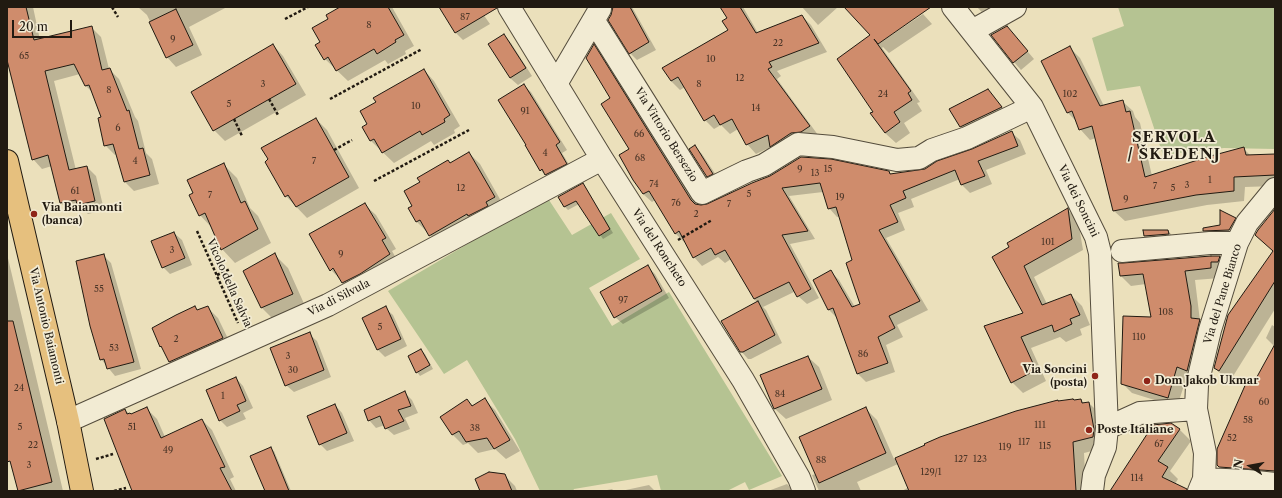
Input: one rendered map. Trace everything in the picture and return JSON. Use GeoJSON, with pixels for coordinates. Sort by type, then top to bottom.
{"type":"FeatureCollection","features":[{"type":"Feature","properties":{"kind":"main road","name":"Via Antonio Baiamonti"},"geometry":{"type":"LineString","coordinates":[[7,161],[68,421],[82,491]]}},
{"type":"Feature","properties":{"kind":"street","name":"Via del Roncheto"},"geometry":{"type":"LineString","coordinates":[[509,7],[602,159],[743,380],[799,478],[804,491]]}},
{"type":"Feature","properties":{"kind":"street","name":"Via dei Soncini"},"geometry":{"type":"LineString","coordinates":[[953,7],[1032,107],[1096,237],[1100,253],[1107,428],[1104,447],[1094,475],[1092,491]]}},
{"type":"Feature","properties":{"kind":"street"},"geometry":{"type":"LineString","coordinates":[[972,31],[1015,7]]}},
{"type":"Feature","properties":{"kind":"street"},"geometry":{"type":"LineString","coordinates":[[556,84],[598,14]]}},
{"type":"Feature","properties":{"kind":"street","name":"Via Vittorio Bersezio"},"geometry":{"type":"LineString","coordinates":[[598,14],[702,193],[747,171],[764,165],[798,144],[833,147],[897,160],[919,158],[932,150],[967,138],[1032,107]]}},
{"type":"Feature","properties":{"kind":"street","name":"Via di Silvula"},"geometry":{"type":"LineString","coordinates":[[68,421],[328,305],[602,159]]}},
{"type":"Feature","properties":{"kind":"street","name":"Via del Pane Bianco"},"geometry":{"type":"LineString","coordinates":[[1275,189],[1247,223],[1238,243],[1210,330],[1197,385],[1196,409],[1205,453],[1201,485],[1247,481],[1275,484]]}},
{"type":"Feature","properties":{"kind":"street"},"geometry":{"type":"LineString","coordinates":[[1122,251],[1210,243],[1238,243]]}},
{"type":"Feature","properties":{"kind":"street"},"geometry":{"type":"LineString","coordinates":[[1107,428],[1140,413],[1196,409]]}},
{"type":"Feature","properties":{"kind":"path"},"geometry":{"type":"LineString","coordinates":[[112,7],[118,17]]}},
{"type":"Feature","properties":{"kind":"path"},"geometry":{"type":"LineString","coordinates":[[285,19],[308,7]]}},
{"type":"Feature","properties":{"kind":"path"},"geometry":{"type":"LineString","coordinates":[[330,99],[422,49]]}},
{"type":"Feature","properties":{"kind":"path"},"geometry":{"type":"LineString","coordinates":[[268,99],[278,115]]}},
{"type":"Feature","properties":{"kind":"path"},"geometry":{"type":"LineString","coordinates":[[234,119],[242,136]]}},
{"type":"Feature","properties":{"kind":"path"},"geometry":{"type":"LineString","coordinates":[[374,181],[469,130]]}},
{"type":"Feature","properties":{"kind":"path"},"geometry":{"type":"LineString","coordinates":[[334,150],[352,140]]}},
{"type":"Feature","properties":{"kind":"path"},"geometry":{"type":"LineString","coordinates":[[661,251],[712,220]]}},
{"type":"Feature","properties":{"kind":"path","name":"Vicolo della Salvia"},"geometry":{"type":"LineString","coordinates":[[197,231],[246,342]]}},
{"type":"Feature","properties":{"kind":"path"},"geometry":{"type":"LineString","coordinates":[[217,275],[230,269]]}},
{"type":"Feature","properties":{"kind":"path"},"geometry":{"type":"LineString","coordinates":[[94,459],[113,454]]}},
{"type":"Feature","properties":{"kind":"path"},"geometry":{"type":"LineString","coordinates":[[114,491],[126,488]]}},
{"type":"Feature","properties":{"kind":"green space"},"geometry":{"type":"Polygon","coordinates":[[[1118,7],[1275,7],[1275,149],[1224,148],[1163,155],[1140,86],[1107,91],[1092,38],[1124,26],[1118,7]]]}},
{"type":"Feature","properties":{"kind":"green space"},"geometry":{"type":"Polygon","coordinates":[[[547,197],[572,235],[611,213],[640,259],[589,288],[612,326],[669,292],[782,476],[749,490],[745,482],[727,491],[661,491],[657,475],[574,489],[573,491],[540,491],[515,439],[467,360],[444,374],[388,291],[547,197]]]}},
{"type":"Feature","properties":{"kind":"building"},"geometry":{"type":"Polygon","coordinates":[[[7,7],[26,7],[34,40],[92,26],[102,70],[110,68],[127,111],[129,110],[139,149],[143,148],[150,175],[124,182],[113,144],[104,146],[98,118],[101,117],[89,85],[85,86],[74,64],[45,71],[69,170],[87,166],[95,201],[77,205],[76,200],[60,203],[48,155],[32,160],[7,60],[7,7]]]}},
{"type":"Feature","properties":{"kind":"building"},"geometry":{"type":"Polygon","coordinates":[[[340,7],[388,7],[404,35],[377,54],[374,49],[336,71],[328,57],[324,60],[315,45],[320,42],[312,28],[328,19],[326,15],[340,7]]]}},
{"type":"Feature","properties":{"kind":"building"},"geometry":{"type":"Polygon","coordinates":[[[439,7],[497,7],[497,8],[455,33],[439,7]]]}},
{"type":"Feature","properties":{"kind":"building"},"geometry":{"type":"Polygon","coordinates":[[[613,7],[630,7],[649,42],[629,54],[608,20],[613,7]]]}},
{"type":"Feature","properties":{"kind":"building"},"geometry":{"type":"Polygon","coordinates":[[[720,7],[740,7],[756,33],[802,15],[819,43],[769,62],[772,67],[768,69],[810,126],[801,132],[791,133],[770,147],[768,135],[746,145],[732,119],[720,125],[714,115],[704,121],[678,77],[671,81],[662,68],[728,30],[722,21],[727,18],[720,7]]]}},
{"type":"Feature","properties":{"kind":"building"},"geometry":{"type":"Polygon","coordinates":[[[844,7],[931,7],[878,44],[874,39],[911,91],[908,93],[912,100],[894,112],[900,122],[885,133],[870,113],[873,112],[837,59],[870,35],[844,7]]]}},
{"type":"Feature","properties":{"kind":"building"},"geometry":{"type":"Polygon","coordinates":[[[176,9],[193,45],[166,58],[149,22],[176,9]]]}},
{"type":"Feature","properties":{"kind":"building"},"geometry":{"type":"Polygon","coordinates":[[[1007,26],[1028,51],[1013,63],[991,35],[1007,26]]]}},
{"type":"Feature","properties":{"kind":"building"},"geometry":{"type":"Polygon","coordinates":[[[504,34],[526,68],[510,78],[488,44],[504,34]]]}},
{"type":"Feature","properties":{"kind":"building"},"geometry":{"type":"Polygon","coordinates":[[[273,44],[296,84],[213,131],[191,92],[273,44]]]}},
{"type":"Feature","properties":{"kind":"building"},"geometry":{"type":"Polygon","coordinates":[[[594,44],[691,200],[695,204],[707,204],[770,176],[801,157],[831,159],[889,171],[890,174],[925,169],[937,161],[972,149],[1012,131],[1018,146],[978,161],[985,176],[961,185],[955,170],[903,191],[906,198],[890,205],[898,222],[879,230],[920,301],[889,316],[895,328],[878,337],[888,363],[857,374],[833,308],[828,310],[813,280],[831,270],[852,307],[860,304],[846,263],[852,260],[836,207],[828,209],[820,183],[782,188],[808,231],[782,235],[811,289],[797,297],[789,282],[754,299],[725,250],[715,255],[711,248],[693,258],[679,231],[675,234],[649,191],[643,194],[633,180],[619,155],[629,149],[601,104],[610,98],[586,58],[594,44]]]}},
{"type":"Feature","properties":{"kind":"building"},"geometry":{"type":"Polygon","coordinates":[[[1070,46],[1100,106],[1123,100],[1126,112],[1130,111],[1145,177],[1244,147],[1246,155],[1275,154],[1275,175],[1234,177],[1234,191],[1196,195],[1113,211],[1092,126],[1079,130],[1072,111],[1067,113],[1041,61],[1070,46]]]}},
{"type":"Feature","properties":{"kind":"building"},"geometry":{"type":"Polygon","coordinates":[[[424,69],[450,115],[444,119],[445,122],[422,135],[420,131],[382,153],[374,139],[370,141],[362,127],[367,124],[360,111],[376,102],[373,98],[424,69]]]}},
{"type":"Feature","properties":{"kind":"building"},"geometry":{"type":"Polygon","coordinates":[[[524,84],[560,142],[556,145],[567,164],[545,175],[542,169],[540,171],[498,100],[524,84]]]}},
{"type":"Feature","properties":{"kind":"building"},"geometry":{"type":"Polygon","coordinates":[[[988,89],[1002,107],[960,127],[949,109],[988,89]]]}},
{"type":"Feature","properties":{"kind":"building"},"geometry":{"type":"Polygon","coordinates":[[[316,118],[349,177],[296,207],[288,195],[285,197],[265,162],[268,159],[261,148],[316,118]]]}},
{"type":"Feature","properties":{"kind":"building"},"geometry":{"type":"Polygon","coordinates":[[[695,145],[713,174],[707,177],[689,149],[695,145]]]}},
{"type":"Feature","properties":{"kind":"building"},"geometry":{"type":"Polygon","coordinates":[[[469,152],[495,197],[486,202],[488,206],[468,216],[467,214],[429,236],[420,220],[416,222],[408,208],[412,206],[404,191],[420,182],[417,178],[448,160],[450,163],[469,152]]]}},
{"type":"Feature","properties":{"kind":"building"},"geometry":{"type":"Polygon","coordinates":[[[224,163],[241,203],[245,201],[258,229],[221,250],[205,213],[199,216],[189,195],[193,193],[187,180],[224,163]]]}},
{"type":"Feature","properties":{"kind":"building"},"geometry":{"type":"Polygon","coordinates":[[[583,183],[610,229],[599,236],[576,201],[564,207],[558,197],[583,183]]]}},
{"type":"Feature","properties":{"kind":"building"},"geometry":{"type":"Polygon","coordinates":[[[365,203],[386,238],[382,240],[390,254],[360,274],[342,283],[333,268],[330,271],[309,234],[365,203]]]}},
{"type":"Feature","properties":{"kind":"building"},"geometry":{"type":"Polygon","coordinates":[[[1068,208],[1072,239],[1024,266],[1042,305],[1071,294],[1080,315],[1070,319],[1072,324],[1054,332],[1052,325],[1021,337],[1036,370],[1011,383],[984,326],[1023,313],[992,257],[1009,247],[1007,243],[1068,208]]]}},
{"type":"Feature","properties":{"kind":"building"},"geometry":{"type":"Polygon","coordinates":[[[1275,209],[1275,281],[1219,371],[1214,368],[1228,315],[1273,251],[1255,235],[1275,209]]]}},
{"type":"Feature","properties":{"kind":"building"},"geometry":{"type":"Polygon","coordinates":[[[1220,210],[1236,218],[1229,230],[1203,231],[1203,228],[1220,225],[1220,210]]]}},
{"type":"Feature","properties":{"kind":"building"},"geometry":{"type":"Polygon","coordinates":[[[1143,230],[1168,230],[1169,234],[1144,236],[1143,230]]]}},
{"type":"Feature","properties":{"kind":"building"},"geometry":{"type":"Polygon","coordinates":[[[174,232],[185,258],[162,268],[151,241],[174,232]]]}},
{"type":"Feature","properties":{"kind":"building"},"geometry":{"type":"Polygon","coordinates":[[[275,253],[293,294],[261,308],[243,271],[275,253]]]}},
{"type":"Feature","properties":{"kind":"building"},"geometry":{"type":"Polygon","coordinates":[[[104,254],[134,362],[107,369],[104,359],[100,360],[90,326],[76,261],[104,254]]]}},
{"type":"Feature","properties":{"kind":"building"},"geometry":{"type":"Polygon","coordinates":[[[1220,256],[1218,262],[1211,262],[1211,268],[1185,271],[1191,306],[1191,318],[1200,319],[1187,371],[1177,367],[1168,398],[1121,384],[1123,316],[1151,317],[1143,274],[1120,276],[1118,263],[1220,256]]]}},
{"type":"Feature","properties":{"kind":"building"},"geometry":{"type":"Polygon","coordinates":[[[648,265],[662,291],[614,318],[600,292],[648,265]]]}},
{"type":"Feature","properties":{"kind":"building"},"geometry":{"type":"Polygon","coordinates":[[[758,301],[775,335],[743,352],[740,352],[721,321],[758,301]]]}},
{"type":"Feature","properties":{"kind":"building"},"geometry":{"type":"Polygon","coordinates":[[[195,306],[197,310],[208,306],[223,338],[169,362],[161,346],[160,347],[152,328],[195,306]]]}},
{"type":"Feature","properties":{"kind":"building"},"geometry":{"type":"Polygon","coordinates":[[[386,306],[401,339],[377,350],[362,318],[386,306]]]}},
{"type":"Feature","properties":{"kind":"building"},"geometry":{"type":"Polygon","coordinates":[[[7,321],[13,321],[52,482],[18,491],[10,461],[7,462],[7,321]]]}},
{"type":"Feature","properties":{"kind":"building"},"geometry":{"type":"Polygon","coordinates":[[[310,332],[324,370],[285,386],[270,348],[310,332]]]}},
{"type":"Feature","properties":{"kind":"building"},"geometry":{"type":"Polygon","coordinates":[[[1275,344],[1275,471],[1219,467],[1217,465],[1217,449],[1247,381],[1253,384],[1275,344]]]}},
{"type":"Feature","properties":{"kind":"building"},"geometry":{"type":"Polygon","coordinates":[[[421,349],[430,365],[416,373],[408,356],[421,349]]]}},
{"type":"Feature","properties":{"kind":"building"},"geometry":{"type":"Polygon","coordinates":[[[808,356],[822,389],[774,409],[760,375],[808,356]]]}},
{"type":"Feature","properties":{"kind":"building"},"geometry":{"type":"Polygon","coordinates":[[[236,377],[246,401],[237,405],[240,411],[219,421],[206,390],[236,377]]]}},
{"type":"Feature","properties":{"kind":"building"},"geometry":{"type":"Polygon","coordinates":[[[405,391],[411,406],[398,410],[404,421],[385,429],[380,416],[368,421],[364,410],[405,391]]]}},
{"type":"Feature","properties":{"kind":"building"},"geometry":{"type":"Polygon","coordinates":[[[485,398],[510,440],[494,449],[487,438],[466,442],[459,431],[452,435],[440,417],[467,399],[472,406],[485,398]]]}},
{"type":"Feature","properties":{"kind":"building"},"geometry":{"type":"Polygon","coordinates":[[[1081,399],[1082,403],[1089,402],[1094,429],[1093,437],[1073,442],[1076,491],[909,491],[895,458],[940,437],[1016,411],[1058,400],[1081,399]]]}},
{"type":"Feature","properties":{"kind":"building"},"geometry":{"type":"Polygon","coordinates":[[[335,404],[347,433],[319,445],[307,416],[335,404]]]}},
{"type":"Feature","properties":{"kind":"building"},"geometry":{"type":"Polygon","coordinates":[[[147,407],[161,438],[202,419],[225,467],[220,468],[232,491],[132,491],[104,419],[125,409],[127,414],[131,414],[147,407]]]}},
{"type":"Feature","properties":{"kind":"building"},"geometry":{"type":"Polygon","coordinates":[[[866,407],[886,453],[819,483],[799,437],[866,407]]]}},
{"type":"Feature","properties":{"kind":"building"},"geometry":{"type":"Polygon","coordinates":[[[1171,423],[1180,429],[1158,461],[1168,467],[1162,477],[1187,489],[1187,491],[1110,491],[1153,425],[1171,423]]]}},
{"type":"Feature","properties":{"kind":"building"},"geometry":{"type":"Polygon","coordinates":[[[271,447],[289,491],[265,491],[250,456],[271,447]]]}},
{"type":"Feature","properties":{"kind":"building"},"geometry":{"type":"Polygon","coordinates":[[[489,472],[505,474],[512,491],[480,491],[475,479],[489,472]]]}},
{"type":"Feature","properties":{"kind":"place","name":"Via Baiamonti (banca)"},"geometry":{"type":"Point","coordinates":[34,214]}},
{"type":"Feature","properties":{"kind":"place","name":"Via Soncini (posta)"},"geometry":{"type":"Point","coordinates":[1095,376]}},
{"type":"Feature","properties":{"kind":"place","name":"Dom Jakob Ukmar"},"geometry":{"type":"Point","coordinates":[1147,381]}},
{"type":"Feature","properties":{"kind":"place","name":"Poste Italiane"},"geometry":{"type":"Point","coordinates":[1089,430]}},
{"type":"Feature","properties":{"kind":"district","name":"SERVOLA / ŠKEDENJ"},"geometry":{"type":"Point","coordinates":[1174,146]}}]}
